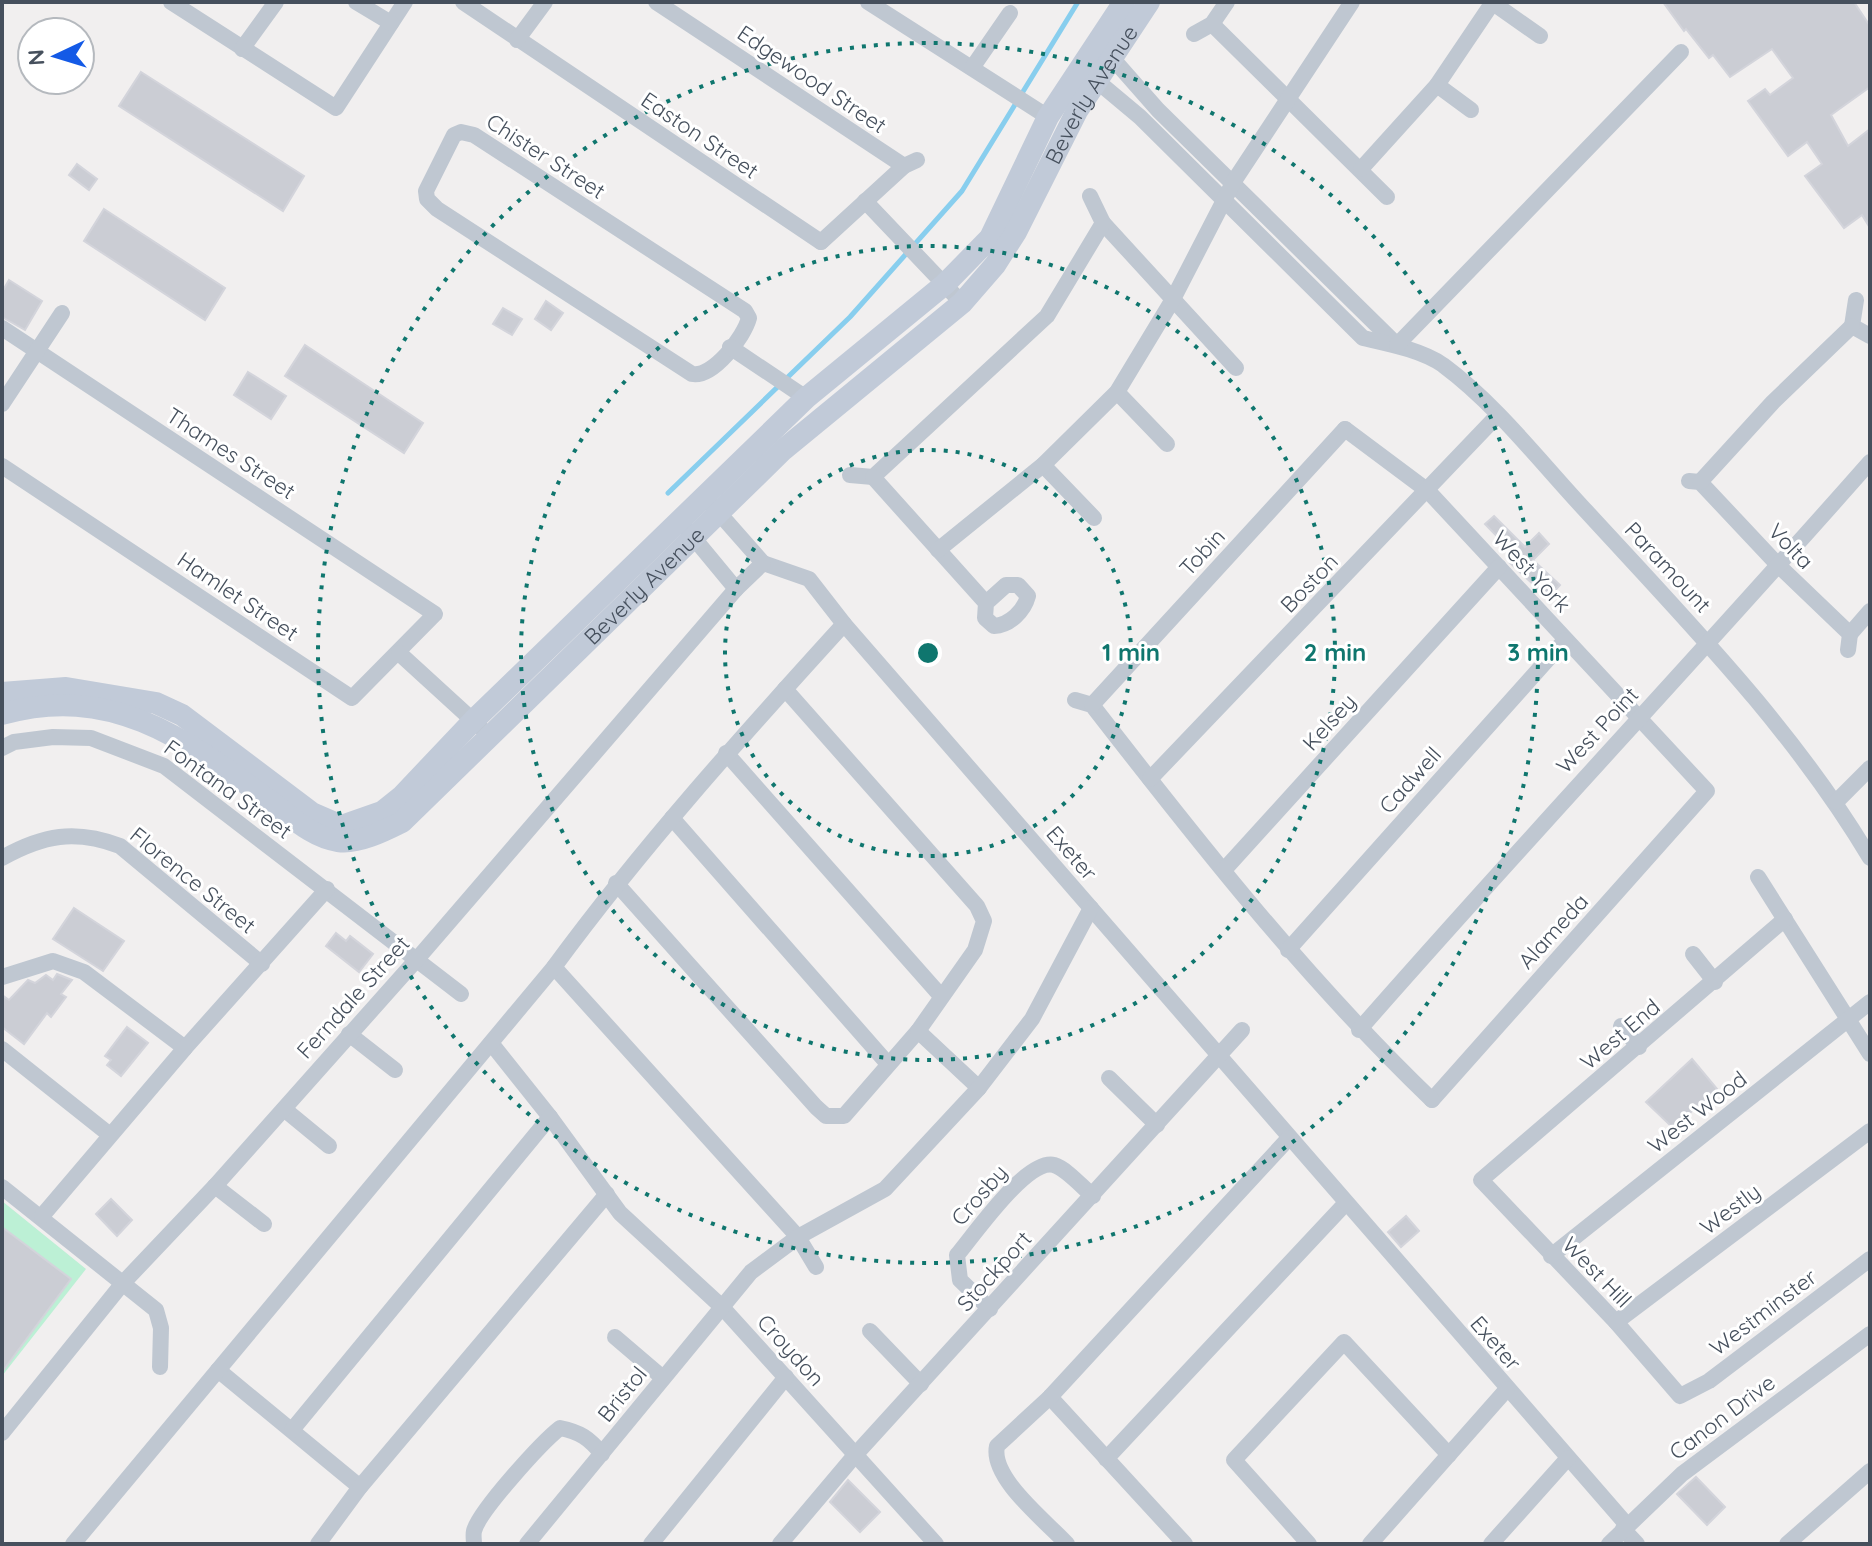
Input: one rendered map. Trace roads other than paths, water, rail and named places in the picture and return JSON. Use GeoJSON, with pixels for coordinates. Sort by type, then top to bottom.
{"type":"FeatureCollection","features":[{"type":"Feature","properties":{"kind":"street"},"geometry":{"type":"LineString","coordinates":[[171,2],[336,108],[405,2]]}},
{"type":"Feature","properties":{"kind":"street"},"geometry":{"type":"LineString","coordinates":[[242,49],[276,2]]}},
{"type":"Feature","properties":{"kind":"street"},"geometry":{"type":"LineString","coordinates":[[356,2],[391,23]]}},
{"type":"Feature","properties":{"kind":"street","name":"Easton Street"},"geometry":{"type":"LineString","coordinates":[[463,2],[820,246],[865,201],[910,163]]}},
{"type":"Feature","properties":{"kind":"street"},"geometry":{"type":"LineString","coordinates":[[517,40],[545,2]]}},
{"type":"Feature","properties":{"kind":"street","name":"Edgewood Street"},"geometry":{"type":"LineString","coordinates":[[656,2],[910,163]]}},
{"type":"Feature","properties":{"kind":"street"},"geometry":{"type":"LineString","coordinates":[[868,2],[1038,111]]}},
{"type":"Feature","properties":{"kind":"street","name":"Beverly Avenue"},"geometry":{"type":"LineString","coordinates":[[1106,50],[1124,2]]}},
{"type":"Feature","properties":{"kind":"street","name":"Beverly Avenue"},"geometry":{"type":"LineString","coordinates":[[2,693],[66,688],[156,703],[182,715],[312,813],[342,826],[382,812],[402,796],[473,721],[712,505],[962,303],[995,265],[1016,232],[1077,111],[1089,74],[1149,2]]}},
{"type":"Feature","properties":{"kind":"street"},"geometry":{"type":"LineString","coordinates":[[1194,34],[1212,24],[1227,2]]}},
{"type":"Feature","properties":{"kind":"street"},"geometry":{"type":"LineString","coordinates":[[938,550],[1043,465],[1117,392],[1172,301],[1234,181],[1352,2]]}},
{"type":"Feature","properties":{"kind":"street"},"geometry":{"type":"LineString","coordinates":[[1361,169],[1437,85],[1493,3],[1540,36]]}},
{"type":"Feature","properties":{"kind":"street"},"geometry":{"type":"LineString","coordinates":[[972,68],[1010,13]]}},
{"type":"Feature","properties":{"kind":"street"},"geometry":{"type":"LineString","coordinates":[[1212,24],[1387,197]]}},
{"type":"Feature","properties":{"kind":"street"},"geometry":{"type":"LineString","coordinates":[[1106,50],[1158,110],[1234,181],[1397,345]]}},
{"type":"Feature","properties":{"kind":"street"},"geometry":{"type":"LineString","coordinates":[[1397,345],[1681,52]]}},
{"type":"Feature","properties":{"kind":"street"},"geometry":{"type":"LineString","coordinates":[[1089,74],[1140,117],[1363,338],[1397,345]]}},
{"type":"Feature","properties":{"kind":"street","name":"Beverly Avenue"},"geometry":{"type":"LineString","coordinates":[[712,505],[799,393],[945,284],[990,238],[1038,111],[1089,74]]}},
{"type":"Feature","properties":{"kind":"street"},"geometry":{"type":"LineString","coordinates":[[1437,85],[1471,110]]}},
{"type":"Feature","properties":{"kind":"street","name":"Chister Street"},"geometry":{"type":"LineString","coordinates":[[461,132],[474,135],[745,311],[748,322],[730,347],[710,370],[700,375],[692,374],[431,204],[426,191],[454,135],[461,132]]}},
{"type":"Feature","properties":{"kind":"street"},"geometry":{"type":"LineString","coordinates":[[1090,196],[1103,223],[1236,368]]}},
{"type":"Feature","properties":{"kind":"street"},"geometry":{"type":"LineString","coordinates":[[865,201],[962,303]]}},
{"type":"Feature","properties":{"kind":"street"},"geometry":{"type":"LineString","coordinates":[[873,477],[1047,316],[1103,223]]}},
{"type":"Feature","properties":{"kind":"street"},"geometry":{"type":"LineString","coordinates":[[1856,300],[1852,326],[1870,336]]}},
{"type":"Feature","properties":{"kind":"street"},"geometry":{"type":"LineString","coordinates":[[2,404],[62,313]]}},
{"type":"Feature","properties":{"kind":"street","name":"Volta"},"geometry":{"type":"LineString","coordinates":[[1852,326],[1695,481],[1849,642],[1870,611]]}},
{"type":"Feature","properties":{"kind":"street","name":"Thames Street"},"geometry":{"type":"LineString","coordinates":[[2,328],[435,614]]}},
{"type":"Feature","properties":{"kind":"street","name":"Paramount"},"geometry":{"type":"LineString","coordinates":[[1397,345],[1441,364],[1498,415],[1709,644],[1836,802],[1870,858]]}},
{"type":"Feature","properties":{"kind":"street"},"geometry":{"type":"LineString","coordinates":[[730,347],[799,393]]}},
{"type":"Feature","properties":{"kind":"street"},"geometry":{"type":"LineString","coordinates":[[1117,392],[1167,444]]}},
{"type":"Feature","properties":{"kind":"street"},"geometry":{"type":"LineString","coordinates":[[1344,412],[1345,429]]}},
{"type":"Feature","properties":{"kind":"street","name":"Boston"},"geometry":{"type":"LineString","coordinates":[[1150,779],[1498,415]]}},
{"type":"Feature","properties":{"kind":"street","name":"West York"},"geometry":{"type":"LineString","coordinates":[[1345,429],[1428,491],[1707,791]]}},
{"type":"Feature","properties":{"kind":"street","name":"Tobin"},"geometry":{"type":"LineString","coordinates":[[1092,705],[1148,628],[1220,564],[1345,429]]}},
{"type":"Feature","properties":{"kind":"street","name":"West Point"},"geometry":{"type":"LineString","coordinates":[[1359,1030],[1870,462]]}},
{"type":"Feature","properties":{"kind":"street"},"geometry":{"type":"LineString","coordinates":[[1043,465],[1094,518]]}},
{"type":"Feature","properties":{"kind":"street","name":"Hamlet Street"},"geometry":{"type":"LineString","coordinates":[[2,466],[352,698],[435,614]]}},
{"type":"Feature","properties":{"kind":"street"},"geometry":{"type":"LineString","coordinates":[[850,475],[873,477],[986,603]]}},
{"type":"Feature","properties":{"kind":"street"},"geometry":{"type":"LineString","coordinates":[[1271,481],[1284,495]]}},
{"type":"Feature","properties":{"kind":"street"},"geometry":{"type":"LineString","coordinates":[[712,505],[763,563]]}},
{"type":"Feature","properties":{"kind":"street"},"geometry":{"type":"LineString","coordinates":[[686,529],[736,589]]}},
{"type":"Feature","properties":{"kind":"street","name":"Beverly Avenue"},"geometry":{"type":"LineString","coordinates":[[2,714],[51,703],[93,705],[159,727],[204,753],[307,829],[342,842],[376,835],[402,822],[490,735],[686,529]]}},
{"type":"Feature","properties":{"kind":"street"},"geometry":{"type":"LineString","coordinates":[[1208,552],[1220,564]]}},
{"type":"Feature","properties":{"kind":"street","name":"Ferndale Street"},"geometry":{"type":"LineString","coordinates":[[2,1433],[123,1283],[284,1109],[736,589],[763,563]]}},
{"type":"Feature","properties":{"kind":"street","name":"Exeter"},"geometry":{"type":"LineString","coordinates":[[763,563],[809,579],[844,624],[1568,1458],[1637,1544]]}},
{"type":"Feature","properties":{"kind":"street","name":"Kelsey"},"geometry":{"type":"LineString","coordinates":[[1224,870],[1499,567]]}},
{"type":"Feature","properties":{"kind":"street"},"geometry":{"type":"LineString","coordinates":[[73,1544],[554,967],[616,883],[726,753],[844,624]]}},
{"type":"Feature","properties":{"kind":"street","name":"Cadwell"},"geometry":{"type":"LineString","coordinates":[[1288,950],[1565,640]]}},
{"type":"Feature","properties":{"kind":"street"},"geometry":{"type":"LineString","coordinates":[[399,653],[490,735]]}},
{"type":"Feature","properties":{"kind":"street"},"geometry":{"type":"LineString","coordinates":[[616,883],[826,1116],[844,1116],[918,1031],[940,995],[975,950],[984,921],[977,906],[785,689]]}},
{"type":"Feature","properties":{"kind":"street"},"geometry":{"type":"LineString","coordinates":[[1075,700],[1092,705],[1288,950],[1359,1030]]}},
{"type":"Feature","properties":{"kind":"street","name":"Fontana Street"},"geometry":{"type":"LineString","coordinates":[[2,748],[14,742],[53,737],[91,738],[130,750],[164,766],[461,994]]}},
{"type":"Feature","properties":{"kind":"street"},"geometry":{"type":"LineString","coordinates":[[726,753],[940,995]]}},
{"type":"Feature","properties":{"kind":"street"},"geometry":{"type":"LineString","coordinates":[[1836,802],[1870,768]]}},
{"type":"Feature","properties":{"kind":"street","name":"Alameda"},"geometry":{"type":"LineString","coordinates":[[1359,1030],[1431,1107],[1707,791]]}},
{"type":"Feature","properties":{"kind":"street"},"geometry":{"type":"LineString","coordinates":[[672,818],[888,1064]]}},
{"type":"Feature","properties":{"kind":"street","name":"Florence Street"},"geometry":{"type":"LineString","coordinates":[[2,858],[33,841],[68,834],[96,837],[120,846],[262,964]]}},
{"type":"Feature","properties":{"kind":"street"},"geometry":{"type":"LineString","coordinates":[[1758,877],[1870,1054]]}},
{"type":"Feature","properties":{"kind":"street"},"geometry":{"type":"LineString","coordinates":[[42,1216],[185,1048],[327,889]]}},
{"type":"Feature","properties":{"kind":"street","name":"Bristol"},"geometry":{"type":"LineString","coordinates":[[527,1544],[751,1272],[798,1237],[885,1189],[979,1088],[1032,1019],[1091,908]]}},
{"type":"Feature","properties":{"kind":"street","name":"West End"},"geometry":{"type":"LineString","coordinates":[[1481,1180],[1785,919]]}},
{"type":"Feature","properties":{"kind":"street"},"geometry":{"type":"LineString","coordinates":[[1693,954],[1715,982]]}},
{"type":"Feature","properties":{"kind":"street"},"geometry":{"type":"LineString","coordinates":[[2,977],[53,961],[84,972],[185,1048]]}},
{"type":"Feature","properties":{"kind":"street"},"geometry":{"type":"LineString","coordinates":[[554,967],[798,1237],[816,1267]]}},
{"type":"Feature","properties":{"kind":"street","name":"West Wood"},"geometry":{"type":"LineString","coordinates":[[1551,1256],[1870,1002]]}},
{"type":"Feature","properties":{"kind":"street"},"geometry":{"type":"LineString","coordinates":[[1621,1026],[1639,1047]]}},
{"type":"Feature","properties":{"kind":"street","name":"Stockport"},"geometry":{"type":"LineString","coordinates":[[780,1544],[856,1454],[1242,1030]]}},
{"type":"Feature","properties":{"kind":"street"},"geometry":{"type":"LineString","coordinates":[[918,1031],[979,1088]]}},
{"type":"Feature","properties":{"kind":"street"},"geometry":{"type":"LineString","coordinates":[[349,1034],[395,1070]]}},
{"type":"Feature","properties":{"kind":"street","name":"Croydon"},"geometry":{"type":"LineString","coordinates":[[491,1043],[633,1228],[722,1307],[856,1454],[924,1540]]}},
{"type":"Feature","properties":{"kind":"street"},"geometry":{"type":"LineString","coordinates":[[2,1049],[110,1135]]}},
{"type":"Feature","properties":{"kind":"street"},"geometry":{"type":"LineString","coordinates":[[1109,1078],[1157,1125]]}},
{"type":"Feature","properties":{"kind":"street"},"geometry":{"type":"LineString","coordinates":[[284,1109],[329,1146]]}},
{"type":"Feature","properties":{"kind":"street"},"geometry":{"type":"LineString","coordinates":[[292,1430],[550,1117]]}},
{"type":"Feature","properties":{"kind":"street","name":"Westly"},"geometry":{"type":"LineString","coordinates":[[1616,1322],[1870,1131]]}},
{"type":"Feature","properties":{"kind":"street"},"geometry":{"type":"LineString","coordinates":[[1067,1544],[1000,1474],[995,1457],[1003,1438],[1050,1397],[1289,1138]]}},
{"type":"Feature","properties":{"kind":"street","name":"Crosby"},"geometry":{"type":"LineString","coordinates":[[990,1309],[960,1280],[957,1255],[1022,1178],[1041,1165],[1056,1165],[1093,1196]]}},
{"type":"Feature","properties":{"kind":"street","name":"West Hill"},"geometry":{"type":"LineString","coordinates":[[1481,1180],[1616,1322],[1680,1396]]}},
{"type":"Feature","properties":{"kind":"street"},"geometry":{"type":"LineString","coordinates":[[215,1186],[264,1224]]}},
{"type":"Feature","properties":{"kind":"street"},"geometry":{"type":"LineString","coordinates":[[2,1187],[156,1310],[161,1328],[160,1367]]}},
{"type":"Feature","properties":{"kind":"street"},"geometry":{"type":"LineString","coordinates":[[318,1544],[360,1487],[607,1194]]}},
{"type":"Feature","properties":{"kind":"street"},"geometry":{"type":"LineString","coordinates":[[1106,1459],[1345,1204]]}},
{"type":"Feature","properties":{"kind":"street","name":"Westminster"},"geometry":{"type":"LineString","coordinates":[[1680,1396],[1709,1381],[1870,1259]]}},
{"type":"Feature","properties":{"kind":"street"},"geometry":{"type":"LineString","coordinates":[[870,1331],[921,1384]]}},
{"type":"Feature","properties":{"kind":"street","name":"Canon Drive"},"geometry":{"type":"LineString","coordinates":[[1609,1544],[1682,1474],[1870,1334]]}},
{"type":"Feature","properties":{"kind":"street"},"geometry":{"type":"LineString","coordinates":[[615,1337],[663,1378]]}},
{"type":"Feature","properties":{"kind":"street"},"geometry":{"type":"LineString","coordinates":[[1309,1544],[1234,1460],[1344,1342],[1449,1455]]}},
{"type":"Feature","properties":{"kind":"street"},"geometry":{"type":"LineString","coordinates":[[218,1370],[360,1487]]}},
{"type":"Feature","properties":{"kind":"street"},"geometry":{"type":"LineString","coordinates":[[651,1544],[786,1377]]}},
{"type":"Feature","properties":{"kind":"street"},"geometry":{"type":"LineString","coordinates":[[1370,1544],[1507,1389]]}},
{"type":"Feature","properties":{"kind":"street"},"geometry":{"type":"LineString","coordinates":[[1050,1397],[1185,1544]]}},
{"type":"Feature","properties":{"kind":"street"},"geometry":{"type":"LineString","coordinates":[[474,1544],[474,1530],[487,1511],[544,1440],[560,1428],[577,1431],[590,1439],[602,1454]]}},
{"type":"Feature","properties":{"kind":"street"},"geometry":{"type":"LineString","coordinates":[[1491,1544],[1568,1458]]}},
{"type":"Feature","properties":{"kind":"street"},"geometry":{"type":"LineString","coordinates":[[1787,1544],[1870,1471]]}},
{"type":"Feature","properties":{"kind":"waterway"},"geometry":{"type":"LineString","coordinates":[[668,493],[850,317],[962,191],[1078,2]]}}]}
